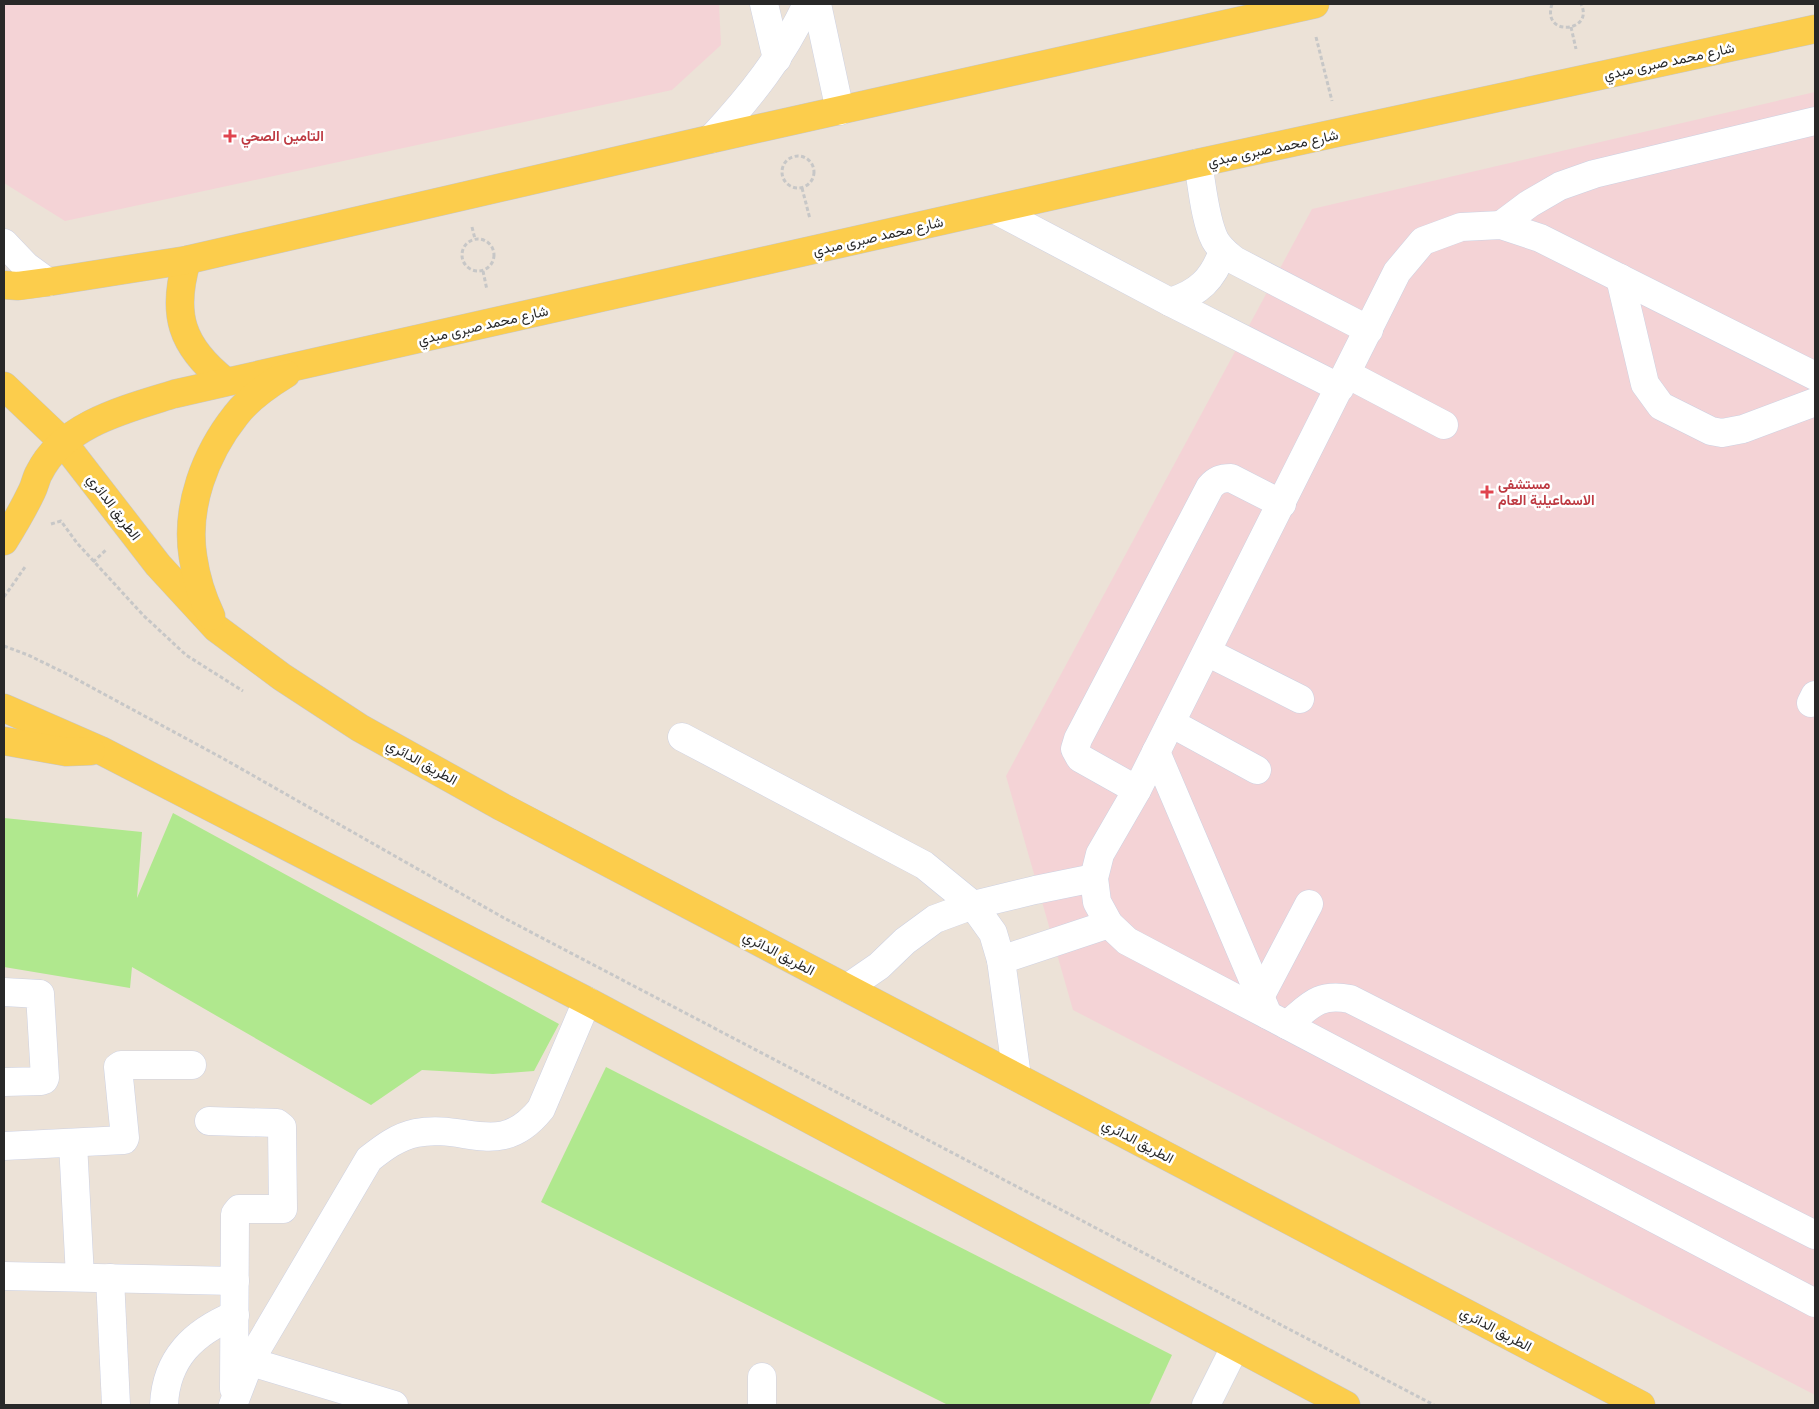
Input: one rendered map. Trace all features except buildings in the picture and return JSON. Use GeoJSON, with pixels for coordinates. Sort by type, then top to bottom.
{"type":"FeatureCollection","features":[{"type":"Feature","properties":{"kind":"main road"},"geometry":{"type":"LineString","coordinates":[[4,285],[18,286],[48,282],[187,260],[711,139],[1311,5]]}},
{"type":"Feature","properties":{"kind":"main road","name":"شارع محمد صبرى مبدي"},"geometry":{"type":"LineString","coordinates":[[4,541],[33,489],[39,472],[62,441],[86,427],[129,409],[174,394],[1198,163],[1815,29]]}},
{"type":"Feature","properties":{"kind":"main road"},"geometry":{"type":"LineString","coordinates":[[187,260],[180,282],[179,305],[183,328],[192,349],[207,367],[225,381]]}},
{"type":"Feature","properties":{"kind":"main road"},"geometry":{"type":"LineString","coordinates":[[216,628],[201,594],[192,556],[192,517],[200,480],[215,444],[237,413],[265,387],[297,367]]}},
{"type":"Feature","properties":{"kind":"main road","name":"الطريق الدائري"},"geometry":{"type":"LineString","coordinates":[[4,386],[62,441],[158,565],[216,628],[282,677],[360,728],[502,807],[1641,1405]]}},
{"type":"Feature","properties":{"kind":"main road"},"geometry":{"type":"LineString","coordinates":[[4,708],[100,750],[587,1001],[1346,1405]]}},
{"type":"Feature","properties":{"kind":"main road"},"geometry":{"type":"LineString","coordinates":[[4,741],[66,752],[100,750]]}},
{"type":"Feature","properties":{"kind":"street"},"geometry":{"type":"LineString","coordinates":[[764,4],[776,59]]}},
{"type":"Feature","properties":{"kind":"street"},"geometry":{"type":"LineString","coordinates":[[711,139],[746,101],[776,59],[797,25],[807,4]]}},
{"type":"Feature","properties":{"kind":"street"},"geometry":{"type":"LineString","coordinates":[[817,4],[840,111]]}},
{"type":"Feature","properties":{"kind":"street"},"geometry":{"type":"LineString","coordinates":[[1502,225],[1529,204],[1560,186],[1594,174],[1815,121]]}},
{"type":"Feature","properties":{"kind":"street"},"geometry":{"type":"LineString","coordinates":[[1198,163],[1210,228],[1215,240],[1223,251],[1234,260],[1369,330]]}},
{"type":"Feature","properties":{"kind":"street"},"geometry":{"type":"LineString","coordinates":[[996,210],[1170,302],[1444,425]]}},
{"type":"Feature","properties":{"kind":"street"},"geometry":{"type":"LineString","coordinates":[[1815,376],[1540,238],[1502,225],[1461,227],[1423,242],[1397,272],[1137,790],[1100,854],[1094,878],[1097,902],[1109,924],[1127,941],[1272,1013],[1815,1303]]}},
{"type":"Feature","properties":{"kind":"street"},"geometry":{"type":"LineString","coordinates":[[4,243],[26,266],[48,282]]}},
{"type":"Feature","properties":{"kind":"street"},"geometry":{"type":"LineString","coordinates":[[1170,302],[1185,297],[1198,289],[1218,265],[1223,251]]}},
{"type":"Feature","properties":{"kind":"street"},"geometry":{"type":"LineString","coordinates":[[1620,278],[1645,384],[1660,406],[1712,431],[1722,433],[1743,429],[1815,402]]}},
{"type":"Feature","properties":{"kind":"street"},"geometry":{"type":"LineString","coordinates":[[1137,790],[1080,758],[1075,750],[1078,739],[1210,487],[1215,481],[1231,478],[1282,504]]}},
{"type":"Feature","properties":{"kind":"street"},"geometry":{"type":"LineString","coordinates":[[1207,652],[1300,699]]}},
{"type":"Feature","properties":{"kind":"street"},"geometry":{"type":"LineString","coordinates":[[1171,723],[1257,770]]}},
{"type":"Feature","properties":{"kind":"street"},"geometry":{"type":"LineString","coordinates":[[682,737],[924,865],[973,905],[994,933],[1001,960],[1017,1077]]}},
{"type":"Feature","properties":{"kind":"street"},"geometry":{"type":"LineString","coordinates":[[1156,752],[1272,1013]]}},
{"type":"Feature","properties":{"kind":"street"},"geometry":{"type":"LineString","coordinates":[[847,988],[879,966],[905,941],[936,919],[973,905],[1094,878]]}},
{"type":"Feature","properties":{"kind":"street"},"geometry":{"type":"LineString","coordinates":[[1272,1013],[1309,904]]}},
{"type":"Feature","properties":{"kind":"street"},"geometry":{"type":"LineString","coordinates":[[1001,960],[1109,924]]}},
{"type":"Feature","properties":{"kind":"street"},"geometry":{"type":"LineString","coordinates":[[4,992],[40,994],[45,1078],[41,1081],[4,1082]]}},
{"type":"Feature","properties":{"kind":"street"},"geometry":{"type":"LineString","coordinates":[[1272,1013],[1327,998],[1350,999],[1815,1235]]}},
{"type":"Feature","properties":{"kind":"street"},"geometry":{"type":"LineString","coordinates":[[234,1403],[257,1349],[369,1160],[390,1142],[415,1133],[442,1132],[491,1138],[506,1136],[519,1129],[541,1109],[587,1001]]}},
{"type":"Feature","properties":{"kind":"street"},"geometry":{"type":"LineString","coordinates":[[4,1146],[120,1141],[125,1138],[118,1066],[192,1065]]}},
{"type":"Feature","properties":{"kind":"street"},"geometry":{"type":"LineString","coordinates":[[209,1121],[277,1123],[282,1127],[284,1207],[282,1210],[237,1210],[235,1214],[234,1403]]}},
{"type":"Feature","properties":{"kind":"street"},"geometry":{"type":"LineString","coordinates":[[73,1143],[80,1276]]}},
{"type":"Feature","properties":{"kind":"street"},"geometry":{"type":"LineString","coordinates":[[4,1276],[80,1276],[235,1281]]}},
{"type":"Feature","properties":{"kind":"street"},"geometry":{"type":"LineString","coordinates":[[110,1278],[116,1405]]}},
{"type":"Feature","properties":{"kind":"street"},"geometry":{"type":"LineString","coordinates":[[164,1405],[170,1374],[181,1354],[196,1337],[208,1328],[235,1315]]}},
{"type":"Feature","properties":{"kind":"street"},"geometry":{"type":"LineString","coordinates":[[1206,1405],[1235,1347]]}},
{"type":"Feature","properties":{"kind":"street"},"geometry":{"type":"LineString","coordinates":[[251,1362],[366,1401],[394,1405]]}},
{"type":"Feature","properties":{"kind":"street"},"geometry":{"type":"LineString","coordinates":[[762,1378],[762,1405]]}},
{"type":"Feature","properties":{"kind":"path"},"geometry":{"type":"LineString","coordinates":[[1552,4],[1550,11],[1552,18],[1556,24],[1564,27],[1571,27],[1578,23],[1582,16],[1583,8],[1581,4]]}},
{"type":"Feature","properties":{"kind":"path"},"geometry":{"type":"LineString","coordinates":[[1311,5],[1341,133]]}},
{"type":"Feature","properties":{"kind":"path"},"geometry":{"type":"LineString","coordinates":[[804,156],[811,161],[814,168],[814,177],[810,184],[802,188],[795,188],[788,185],[782,172],[788,159],[804,156]]}},
{"type":"Feature","properties":{"kind":"path"},"geometry":{"type":"LineString","coordinates":[[475,239],[483,239],[491,244],[494,260],[490,267],[483,271],[475,271],[468,268],[463,262],[463,247],[475,239]]}},
{"type":"Feature","properties":{"kind":"path"},"geometry":{"type":"LineString","coordinates":[[4,646],[65,673],[224,759],[504,918],[1434,1405]]}},
{"type":"Feature","properties":{"kind":"shaded area","name":"التامين الصحي"},"geometry":{"type":"Polygon","coordinates":[[[4,4],[719,4],[721,45],[672,90],[65,221],[4,183],[4,4]]]}},
{"type":"Feature","properties":{"kind":"shaded area","name":"مستشفى الاسماعيلية العام"},"geometry":{"type":"Polygon","coordinates":[[[1815,92],[1815,1395],[1073,1010],[1006,776],[1312,209],[1815,92]]]}},
{"type":"Feature","properties":{"kind":"green space"},"geometry":{"type":"Polygon","coordinates":[[[173,813],[559,1024],[534,1071],[493,1074],[422,1070],[371,1105],[132,967],[130,988],[4,967],[4,818],[142,832],[137,898],[173,813]]]}},
{"type":"Feature","properties":{"kind":"green space"},"geometry":{"type":"Polygon","coordinates":[[[606,1067],[1172,1355],[1149,1405],[948,1405],[541,1202],[606,1067]]]}},
{"type":"Feature","properties":{"kind":"place","name":"التامين الصحي"},"geometry":{"type":"Point","coordinates":[230,136]}},
{"type":"Feature","properties":{"kind":"place","name":"مستشفى الاسماعيلية العام"},"geometry":{"type":"Point","coordinates":[1487,492]}}]}
